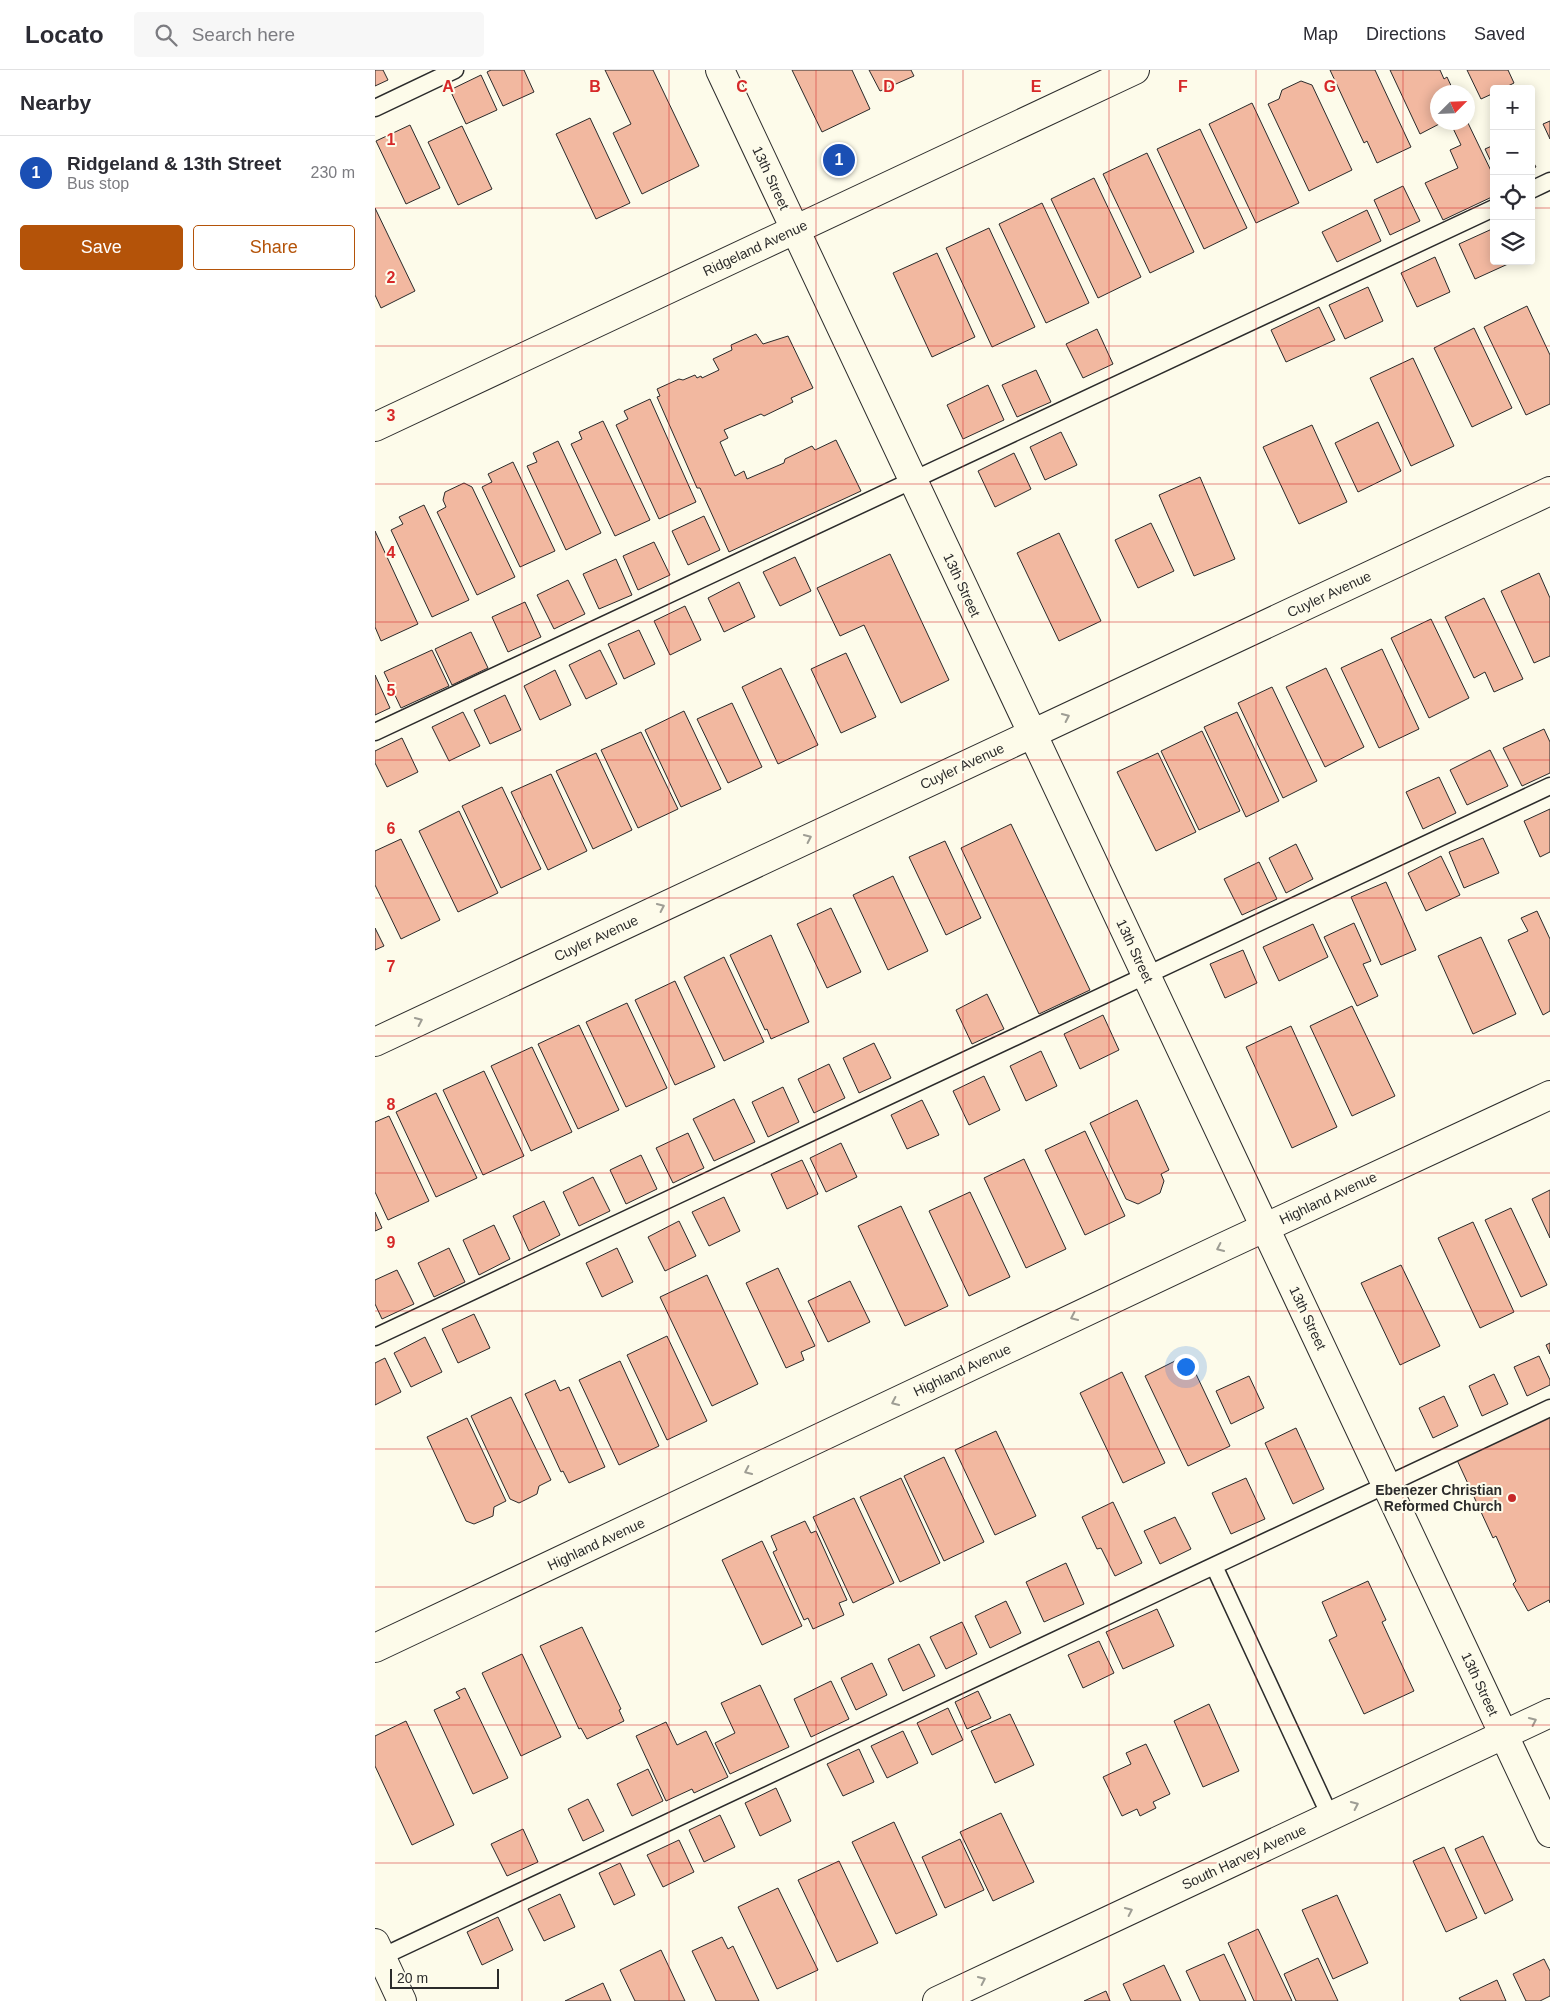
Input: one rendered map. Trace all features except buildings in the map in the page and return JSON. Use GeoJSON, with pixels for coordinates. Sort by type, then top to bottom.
{"type":"FeatureCollection","features":[{"type":"Feature","properties":{"kind":"street","name":"13th Street"},"geometry":{"type":"LineString","coordinates":[[720,70],[1550,1833]]}},
{"type":"Feature","properties":{"kind":"street","name":"Ridgeland Avenue"},"geometry":{"type":"LineString","coordinates":[[375,427],[1135,70]]}},
{"type":"Feature","properties":{"kind":"street","name":"Cuyler Avenue"},"geometry":{"type":"LineString","coordinates":[[375,1042],[1550,490]]}},
{"type":"Feature","properties":{"kind":"street","name":"Highland Avenue"},"geometry":{"type":"LineString","coordinates":[[375,1648],[1265,1227],[1550,1095]]}},
{"type":"Feature","properties":{"kind":"street","name":"South Harvey Avenue"},"geometry":{"type":"LineString","coordinates":[[937,2001],[1550,1713]]}},
{"type":"Feature","properties":{"kind":"street"},"geometry":{"type":"LineString","coordinates":[[377,1953],[402,2001]]}},
{"type":"Feature","properties":{"kind":"lane"},"geometry":{"type":"LineString","coordinates":[[375,108],[455,70]]}},
{"type":"Feature","properties":{"kind":"lane"},"geometry":{"type":"LineString","coordinates":[[1535,188],[1550,181]]}},
{"type":"Feature","properties":{"kind":"lane"},"geometry":{"type":"LineString","coordinates":[[375,732],[1490,210]]}},
{"type":"Feature","properties":{"kind":"lane"},"geometry":{"type":"LineString","coordinates":[[375,1337],[1550,786]]}},
{"type":"Feature","properties":{"kind":"lane"},"geometry":{"type":"LineString","coordinates":[[377,1953],[1214,1566],[1550,1408]]}},
{"type":"Feature","properties":{"kind":"lane"},"geometry":{"type":"LineString","coordinates":[[1214,1566],[1329,1816]]}},
{"type":"Feature","properties":{"kind":"place","name":"Ridgeland & 13th Street"},"geometry":{"type":"Point","coordinates":[839,160]}},
{"type":"Feature","properties":{"kind":"place","name":"Ebenezer Christian Reformed Church"},"geometry":{"type":"Point","coordinates":[1512,1498]}}]}
